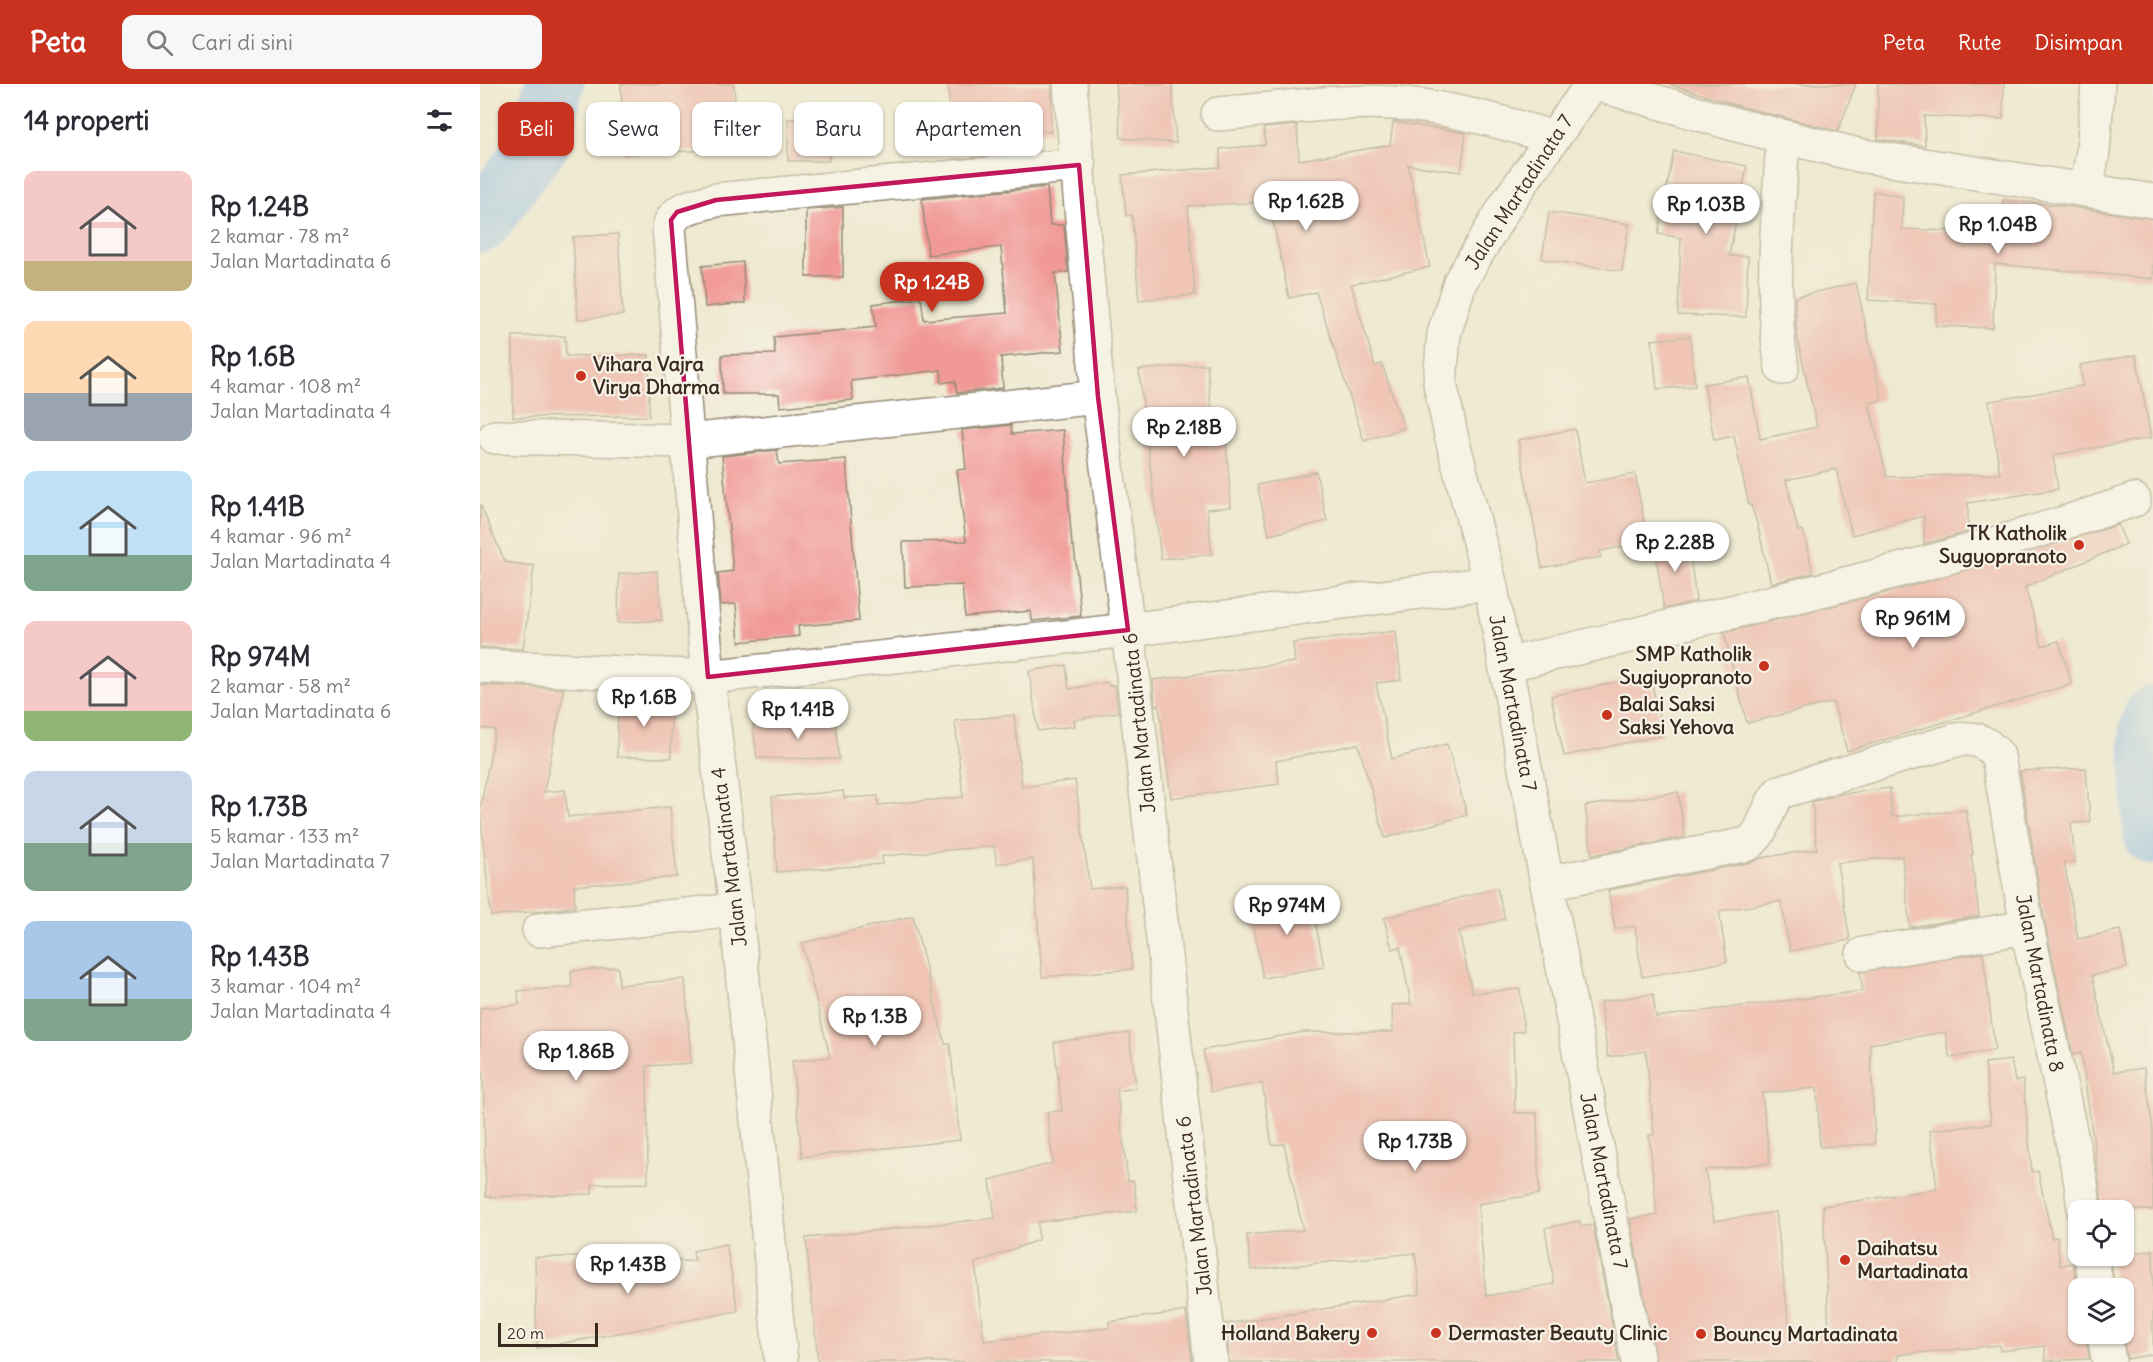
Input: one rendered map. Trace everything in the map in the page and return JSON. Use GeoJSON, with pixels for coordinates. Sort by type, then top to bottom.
{"type":"FeatureCollection","features":[{"type":"Feature","properties":{"kind":"street","name":"Jalan Martadinata 6"},"geometry":{"type":"LineString","coordinates":[[1070,84],[1098,397],[1128,630],[1211,1362]]}},
{"type":"Feature","properties":{"kind":"street"},"geometry":{"type":"LineString","coordinates":[[1594,84],[1783,137],[1858,155],[2153,201]]}},
{"type":"Feature","properties":{"kind":"street","name":"Jalan Martadinata 7"},"geometry":{"type":"LineString","coordinates":[[1594,84],[1509,200],[1460,282],[1444,334],[1440,383],[1451,435],[1490,583],[1638,1362]]}},
{"type":"Feature","properties":{"kind":"street"},"geometry":{"type":"LineString","coordinates":[[2086,190],[2093,152],[2098,84]]}},
{"type":"Feature","properties":{"kind":"street"},"geometry":{"type":"LineString","coordinates":[[1218,114],[1353,104],[1413,105],[1488,118],[1553,138]]}},
{"type":"Feature","properties":{"kind":"street"},"geometry":{"type":"LineString","coordinates":[[1782,368],[1778,345],[1775,266],[1783,137]]}},
{"type":"Feature","properties":{"kind":"street","name":"Jalan Martadinata 4"},"geometry":{"type":"LineString","coordinates":[[781,1362],[736,910],[708,676],[669,228],[677,212],[716,200],[1079,165]]}},
{"type":"Feature","properties":{"kind":"street"},"geometry":{"type":"LineString","coordinates":[[495,437],[688,441],[1098,397]]}},
{"type":"Feature","properties":{"kind":"street"},"geometry":{"type":"LineString","coordinates":[[1505,665],[1893,570],[2057,527],[2134,501]]}},
{"type":"Feature","properties":{"kind":"street"},"geometry":{"type":"LineString","coordinates":[[480,666],[555,672],[708,676],[1128,630],[1490,583]]}},
{"type":"Feature","properties":{"kind":"street","name":"Jalan Martadinata 8"},"geometry":{"type":"LineString","coordinates":[[1547,883],[1748,844],[1765,826],[1773,800],[1780,792],[1798,784],[1968,738],[1980,740],[1990,746],[1998,756],[2027,927],[2084,1200]]}},
{"type":"Feature","properties":{"kind":"street"},"geometry":{"type":"LineString","coordinates":[[539,930],[736,910]]}},
{"type":"Feature","properties":{"kind":"street"},"geometry":{"type":"LineString","coordinates":[[1863,954],[2027,927]]}},
{"type":"Feature","properties":{"kind":"street"},"geometry":{"type":"LineString","coordinates":[[2106,1344],[2109,1362]]}},
{"type":"Feature","properties":{"kind":"highlighted area"},"geometry":{"type":"Polygon","coordinates":[[[1079,165],[1098,397],[1128,630],[708,677],[671,220],[677,212],[716,200],[1079,165]]]}},
{"type":"Feature","properties":{"kind":"building"},"geometry":{"type":"Polygon","coordinates":[[[621,84],[734,84],[735,102],[692,102],[692,151],[680,152],[680,102],[622,102],[621,84]]]}},
{"type":"Feature","properties":{"kind":"building"},"geometry":{"type":"Polygon","coordinates":[[[948,84],[1052,84],[1051,132],[1043,131],[1043,102],[949,102],[948,84]]]}},
{"type":"Feature","properties":{"kind":"building"},"geometry":{"type":"Polygon","coordinates":[[[1116,84],[1172,84],[1176,143],[1121,138],[1116,84]]]}},
{"type":"Feature","properties":{"kind":"building"},"geometry":{"type":"Polygon","coordinates":[[[1669,84],[1856,84],[1838,131],[1742,107],[1669,84]]]}},
{"type":"Feature","properties":{"kind":"building"},"geometry":{"type":"Polygon","coordinates":[[[1878,84],[2004,84],[2003,119],[1924,116],[1925,146],[1878,139],[1878,84]]]}},
{"type":"Feature","properties":{"kind":"building"},"geometry":{"type":"Polygon","coordinates":[[[788,119],[794,119],[794,156],[829,156],[829,161],[788,161],[788,119]]]}},
{"type":"Feature","properties":{"kind":"building"},"geometry":{"type":"Polygon","coordinates":[[[1393,122],[1466,133],[1461,172],[1408,165],[1430,267],[1351,284],[1375,366],[1382,364],[1404,428],[1364,441],[1316,292],[1289,298],[1269,202],[1188,206],[1195,295],[1139,300],[1132,215],[1126,216],[1122,175],[1220,167],[1220,149],[1265,145],[1264,128],[1297,125],[1299,160],[1390,145],[1393,122]]]}},
{"type":"Feature","properties":{"kind":"building"},"geometry":{"type":"Polygon","coordinates":[[[1674,151],[1747,166],[1729,256],[1748,256],[1746,317],[1678,315],[1681,238],[1658,234],[1674,151]]]}},
{"type":"Feature","properties":{"kind":"building"},"geometry":{"type":"Polygon","coordinates":[[[1047,187],[1050,225],[1064,225],[1068,272],[1055,273],[1063,351],[1001,357],[1003,388],[957,393],[955,381],[942,383],[941,370],[851,381],[853,400],[780,407],[779,394],[723,394],[722,355],[775,354],[774,337],[876,327],[873,304],[921,298],[924,320],[1007,313],[1001,247],[928,255],[922,199],[1047,187]]]}},
{"type":"Feature","properties":{"kind":"building"},"geometry":{"type":"Polygon","coordinates":[[[1873,191],[1903,197],[1902,229],[2000,233],[2003,200],[2058,205],[2153,219],[2153,279],[1995,264],[1993,328],[1936,326],[1937,304],[1868,300],[1873,191]]]}},
{"type":"Feature","properties":{"kind":"building"},"geometry":{"type":"Polygon","coordinates":[[[843,207],[843,277],[806,277],[806,210],[843,207]]]}},
{"type":"Feature","properties":{"kind":"building"},"geometry":{"type":"Polygon","coordinates":[[[1549,212],[1629,224],[1622,271],[1542,259],[1549,212]]]}},
{"type":"Feature","properties":{"kind":"building"},"geometry":{"type":"Polygon","coordinates":[[[618,234],[623,315],[578,319],[573,237],[618,234]]]}},
{"type":"Feature","properties":{"kind":"building"},"geometry":{"type":"Polygon","coordinates":[[[743,262],[745,303],[705,307],[702,266],[743,262]]]}},
{"type":"Feature","properties":{"kind":"building"},"geometry":{"type":"Polygon","coordinates":[[[1856,283],[1882,400],[1869,403],[1887,477],[2000,474],[1989,401],[2083,386],[2080,365],[2136,355],[2151,438],[2053,455],[2058,489],[1968,503],[1968,532],[1924,544],[1924,516],[1852,535],[1836,469],[1786,480],[1798,531],[1803,530],[1813,573],[1771,583],[1757,523],[1751,505],[1749,506],[1734,436],[1714,440],[1704,384],[1749,377],[1760,439],[1817,427],[1797,336],[1795,297],[1856,283]]]}},
{"type":"Feature","properties":{"kind":"building","name":"Vihara Vajra Virya Dharma"},"geometry":{"type":"Polygon","coordinates":[[[513,336],[565,336],[566,356],[649,355],[649,416],[513,417],[513,336]]]}},
{"type":"Feature","properties":{"kind":"building"},"geometry":{"type":"Polygon","coordinates":[[[1690,336],[1695,386],[1657,389],[1652,340],[1690,336]]]}},
{"type":"Feature","properties":{"kind":"building"},"geometry":{"type":"Polygon","coordinates":[[[1207,364],[1214,439],[1226,438],[1231,507],[1207,509],[1212,554],[1161,559],[1139,370],[1207,364]]]}},
{"type":"Feature","properties":{"kind":"building"},"geometry":{"type":"Polygon","coordinates":[[[1011,425],[1012,434],[1063,430],[1072,546],[1074,546],[1081,616],[1032,621],[1031,611],[965,617],[962,585],[905,587],[903,542],[966,541],[957,470],[966,469],[962,430],[1011,425]]]}},
{"type":"Feature","properties":{"kind":"building"},"geometry":{"type":"Polygon","coordinates":[[[1575,429],[1585,483],[1635,474],[1648,542],[1600,551],[1601,557],[1542,568],[1518,440],[1575,429]]]}},
{"type":"Feature","properties":{"kind":"building"},"geometry":{"type":"Polygon","coordinates":[[[777,450],[779,464],[846,459],[859,621],[798,626],[799,636],[739,642],[736,604],[721,605],[718,573],[733,571],[722,456],[777,450]]]}},
{"type":"Feature","properties":{"kind":"building"},"geometry":{"type":"Polygon","coordinates":[[[1316,472],[1327,521],[1269,535],[1257,485],[1316,472]]]}},
{"type":"Feature","properties":{"kind":"building"},"geometry":{"type":"Polygon","coordinates":[[[480,504],[505,562],[534,566],[523,649],[480,647],[480,504]]]}},
{"type":"Feature","properties":{"kind":"building"},"geometry":{"type":"Polygon","coordinates":[[[2118,525],[2126,544],[2025,587],[2042,646],[2059,641],[2072,684],[1847,751],[1833,702],[1747,723],[1724,633],[1905,588],[2118,525]]]}},
{"type":"Feature","properties":{"kind":"building"},"geometry":{"type":"Polygon","coordinates":[[[1688,539],[1696,601],[1664,609],[1654,543],[1688,539]]]}},
{"type":"Feature","properties":{"kind":"building"},"geometry":{"type":"Polygon","coordinates":[[[657,571],[662,620],[618,623],[619,574],[657,571]]]}},
{"type":"Feature","properties":{"kind":"building"},"geometry":{"type":"Polygon","coordinates":[[[1396,631],[1401,680],[1376,683],[1392,759],[1447,744],[1467,815],[1385,838],[1358,744],[1276,761],[1279,784],[1171,798],[1159,705],[1155,706],[1153,680],[1295,662],[1293,643],[1396,631]]]}},
{"type":"Feature","properties":{"kind":"building"},"geometry":{"type":"Polygon","coordinates":[[[1066,665],[1069,689],[1108,682],[1109,686],[1115,685],[1118,712],[1074,720],[1075,726],[1038,731],[1029,671],[1066,665]]]}},
{"type":"Feature","properties":{"kind":"building","name":"Balai Saksi Saksi Yehova"},"geometry":{"type":"Polygon","coordinates":[[[1650,675],[1663,735],[1564,756],[1551,696],[1650,675]]]}},
{"type":"Feature","properties":{"kind":"building"},"geometry":{"type":"Polygon","coordinates":[[[480,685],[564,689],[544,792],[565,790],[568,817],[670,807],[677,877],[574,886],[575,907],[491,916],[480,810],[495,730],[480,728],[480,685]]]}},
{"type":"Feature","properties":{"kind":"building"},"geometry":{"type":"Polygon","coordinates":[[[618,698],[671,699],[671,758],[617,757],[618,698]]]}},
{"type":"Feature","properties":{"kind":"building"},"geometry":{"type":"Polygon","coordinates":[[[1014,715],[1022,787],[1075,780],[1090,889],[1125,886],[1132,969],[1042,977],[1033,859],[997,864],[994,846],[882,856],[882,864],[777,872],[772,797],[843,791],[844,798],[878,796],[878,805],[963,797],[955,721],[1014,715]]]}},
{"type":"Feature","properties":{"kind":"building"},"geometry":{"type":"Polygon","coordinates":[[[835,717],[839,759],[757,758],[753,725],[835,717]]]}},
{"type":"Feature","properties":{"kind":"building"},"geometry":{"type":"Polygon","coordinates":[[[2086,768],[2090,822],[2071,823],[2075,862],[2064,862],[2078,939],[2120,930],[2127,968],[2092,975],[2114,1072],[2144,1068],[2153,1130],[2153,1210],[2134,1210],[2134,1200],[2102,1200],[2081,1053],[2073,1055],[2045,923],[2020,771],[2086,768]]]}},
{"type":"Feature","properties":{"kind":"building"},"geometry":{"type":"Polygon","coordinates":[[[1890,788],[1892,817],[1966,810],[1979,916],[1910,927],[1902,856],[1837,863],[1850,940],[1790,951],[1781,901],[1719,911],[1727,962],[1642,977],[1635,926],[1615,929],[1608,890],[1752,862],[1761,858],[1817,849],[1812,802],[1841,794],[1890,788]]]}},
{"type":"Feature","properties":{"kind":"building"},"geometry":{"type":"Polygon","coordinates":[[[1678,792],[1685,837],[1592,855],[1585,806],[1678,792]]]}},
{"type":"Feature","properties":{"kind":"building"},"geometry":{"type":"Polygon","coordinates":[[[1497,888],[1505,919],[1459,931],[1472,993],[1520,989],[1524,1031],[1513,1032],[1515,1113],[1537,1113],[1539,1194],[1478,1204],[1486,1296],[1554,1284],[1545,1228],[1580,1221],[1581,1227],[1593,1225],[1619,1362],[1229,1362],[1226,1324],[1420,1294],[1415,1253],[1251,1270],[1247,1235],[1303,1230],[1284,1144],[1272,1145],[1262,1083],[1211,1092],[1203,1050],[1304,1032],[1393,1032],[1392,1005],[1411,1004],[1400,947],[1392,949],[1384,918],[1497,888]]]}},
{"type":"Feature","properties":{"kind":"building"},"geometry":{"type":"Polygon","coordinates":[[[1310,893],[1324,967],[1263,978],[1249,905],[1310,893]]]}},
{"type":"Feature","properties":{"kind":"building"},"geometry":{"type":"Polygon","coordinates":[[[913,916],[945,1044],[950,1044],[960,1140],[802,1157],[792,1061],[830,1057],[802,943],[913,916]]]}},
{"type":"Feature","properties":{"kind":"building"},"geometry":{"type":"Polygon","coordinates":[[[1983,953],[1995,1050],[1950,1058],[1945,1032],[1870,1044],[1875,1144],[1820,1147],[1817,1088],[1762,1093],[1770,1163],[1705,1170],[1714,1221],[1776,1212],[1790,1334],[1829,1330],[1823,1206],[1937,1189],[1930,1130],[1991,1124],[1985,1063],[2011,1060],[2015,1081],[2023,1080],[2032,1172],[2038,1171],[2052,1238],[2057,1237],[2060,1266],[2068,1264],[2074,1266],[2076,1278],[2068,1278],[2068,1344],[2087,1344],[2089,1359],[2045,1361],[2045,1346],[2000,1351],[2000,1345],[1898,1355],[1898,1362],[1656,1362],[1630,1219],[1657,1215],[1649,1135],[1654,1135],[1646,1051],[1608,1057],[1600,1002],[1653,994],[1656,1017],[1863,991],[1860,972],[1983,953]]]}},
{"type":"Feature","properties":{"kind":"building"},"geometry":{"type":"Polygon","coordinates":[[[618,967],[619,985],[685,979],[691,1063],[647,1066],[648,1183],[592,1184],[592,1194],[486,1197],[483,1074],[480,1074],[480,1008],[519,1005],[518,991],[572,987],[571,971],[618,967]]]}},
{"type":"Feature","properties":{"kind":"building"},"geometry":{"type":"Polygon","coordinates":[[[1129,1033],[1136,1088],[1117,1091],[1128,1181],[1134,1181],[1137,1211],[1038,1222],[1038,1240],[975,1263],[984,1341],[1109,1328],[1109,1322],[1186,1311],[1192,1362],[818,1362],[806,1238],[995,1218],[990,1180],[1053,1163],[1047,1112],[1062,1111],[1054,1042],[1129,1033]]]}},
{"type":"Feature","properties":{"kind":"building"},"geometry":{"type":"Polygon","coordinates":[[[726,1244],[738,1311],[537,1348],[535,1257],[582,1257],[582,1263],[695,1261],[693,1251],[726,1244]]]}},
{"type":"Feature","properties":{"kind":"building"},"geometry":{"type":"Polygon","coordinates":[[[2153,1250],[2153,1354],[2127,1359],[2125,1344],[2134,1344],[2134,1278],[2113,1278],[2111,1266],[2134,1266],[2134,1253],[2153,1250]]]}},
{"type":"Feature","properties":{"kind":"waterway"},"geometry":{"type":"LineString","coordinates":[[480,223],[540,142],[554,84]]}},
{"type":"Feature","properties":{"kind":"waterway"},"geometry":{"type":"LineString","coordinates":[[2153,716],[2149,730],[2153,835]]}},
{"type":"Feature","properties":{"kind":"place","name":"Vihara Vajra Virya Dharma"},"geometry":{"type":"Point","coordinates":[581,376]}},
{"type":"Feature","properties":{"kind":"place","name":"TK Katholik Sugyopranoto"},"geometry":{"type":"Point","coordinates":[2079,545]}},
{"type":"Feature","properties":{"kind":"place","name":"SMP Katholik Sugiyopranoto"},"geometry":{"type":"Point","coordinates":[1764,666]}},
{"type":"Feature","properties":{"kind":"place","name":"Balai Saksi Saksi Yehova"},"geometry":{"type":"Point","coordinates":[1607,715]}},
{"type":"Feature","properties":{"kind":"place","name":"Daihatsu Martadinata"},"geometry":{"type":"Point","coordinates":[1845,1260]}},
{"type":"Feature","properties":{"kind":"place","name":"Holland Bakery"},"geometry":{"type":"Point","coordinates":[1372,1333]}},
{"type":"Feature","properties":{"kind":"place","name":"Dermaster Beauty Clinic"},"geometry":{"type":"Point","coordinates":[1436,1333]}},
{"type":"Feature","properties":{"kind":"place","name":"Bouncy Martadinata"},"geometry":{"type":"Point","coordinates":[1701,1334]}}]}
